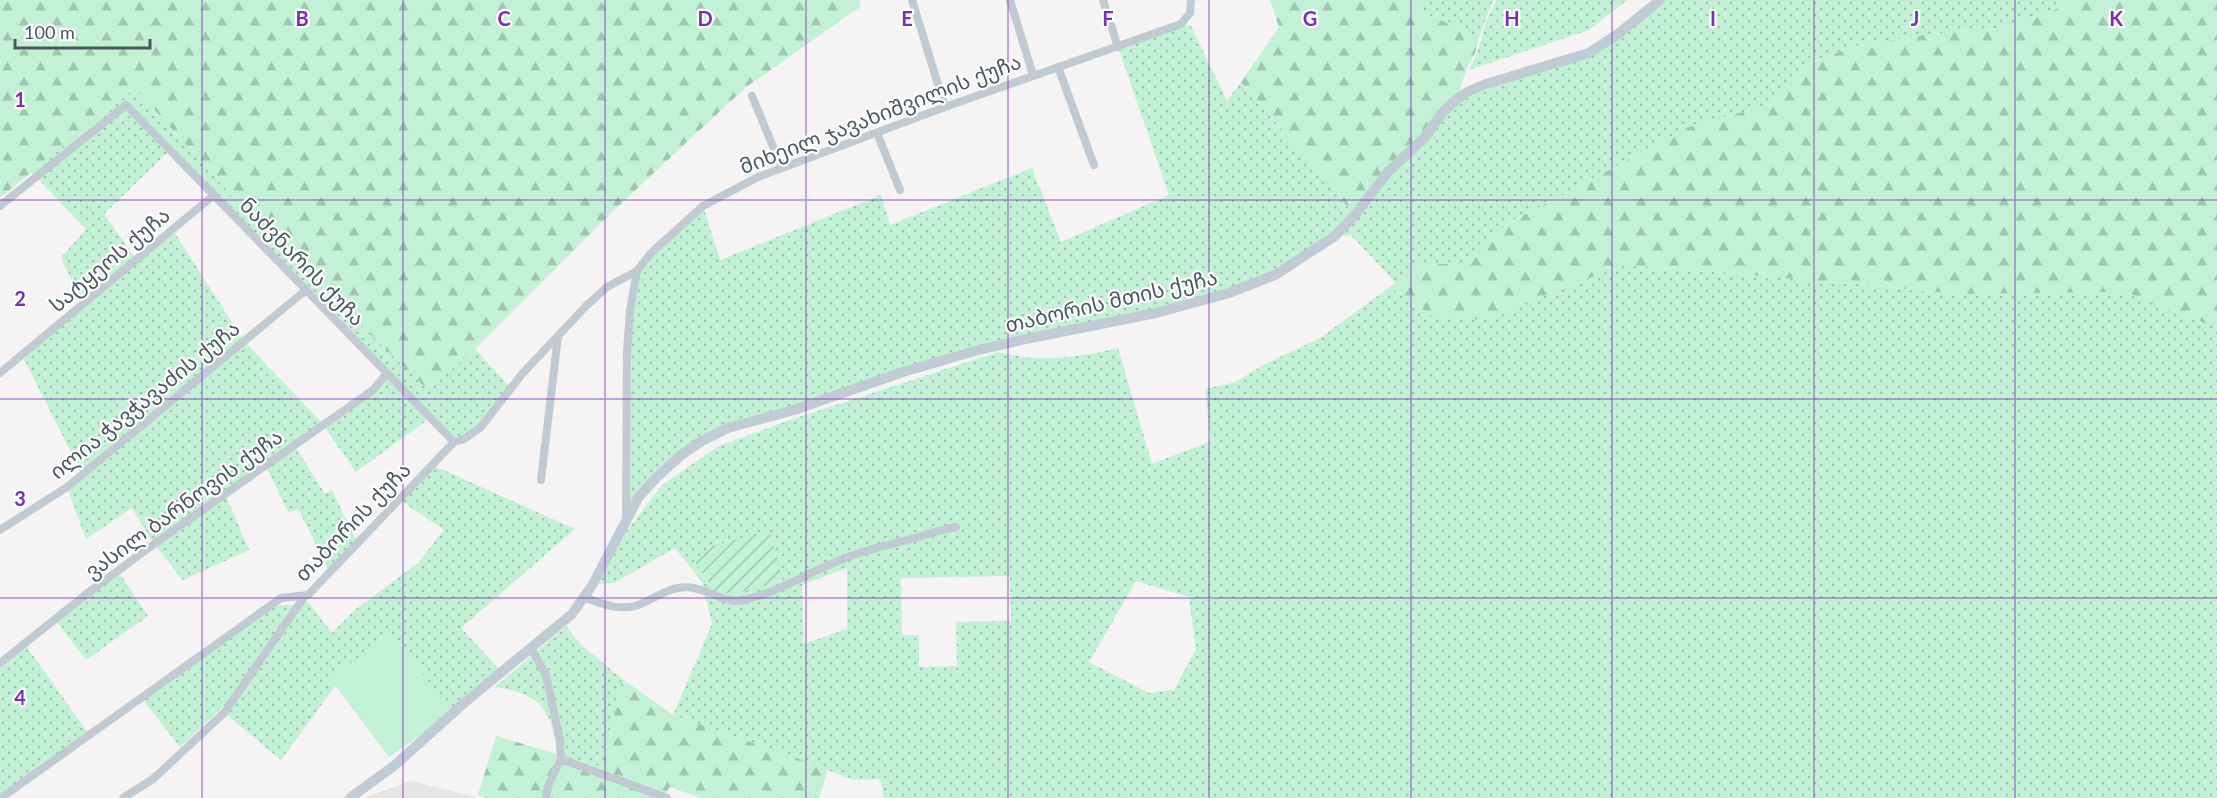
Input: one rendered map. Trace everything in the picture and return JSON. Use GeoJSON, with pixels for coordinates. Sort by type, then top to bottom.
{"type":"FeatureCollection","features":[{"type":"Feature","properties":{"kind":"main road","name":"თაბორის მთის ქუჩა"},"geometry":{"type":"LineString","coordinates":[[626,519],[638,498],[681,455],[728,428],[794,410],[903,372],[975,351],[1155,313],[1229,293],[1275,274],[1335,236],[1355,215],[1387,173],[1425,137],[1442,113],[1461,96],[1509,76],[1589,53],[1618,34],[1660,0]]}},
{"type":"Feature","properties":{"kind":"main road"},"geometry":{"type":"LineString","coordinates":[[350,798],[395,765],[464,703],[572,614],[593,584],[626,519]]}},
{"type":"Feature","properties":{"kind":"street"},"geometry":{"type":"LineString","coordinates":[[912,0],[945,106]]}},
{"type":"Feature","properties":{"kind":"street"},"geometry":{"type":"LineString","coordinates":[[1010,0],[1033,75]]}},
{"type":"Feature","properties":{"kind":"street"},"geometry":{"type":"LineString","coordinates":[[1103,0],[1118,47]]}},
{"type":"Feature","properties":{"kind":"street","name":"მიხეილ ჯავახიშვილის ქუჩა"},"geometry":{"type":"LineString","coordinates":[[637,271],[651,253],[703,206],[758,177],[945,106],[1181,24],[1190,13],[1191,0]]}},
{"type":"Feature","properties":{"kind":"street"},"geometry":{"type":"LineString","coordinates":[[1058,67],[1094,165]]}},
{"type":"Feature","properties":{"kind":"street"},"geometry":{"type":"LineString","coordinates":[[752,96],[782,168]]}},
{"type":"Feature","properties":{"kind":"street","name":"ნაძვნარის ქუჩა"},"geometry":{"type":"LineString","coordinates":[[0,206],[126,105],[454,442]]}},
{"type":"Feature","properties":{"kind":"street"},"geometry":{"type":"LineString","coordinates":[[876,133],[900,190]]}},
{"type":"Feature","properties":{"kind":"street","name":"სატყეოს ქუჩა"},"geometry":{"type":"LineString","coordinates":[[0,373],[214,195]]}},
{"type":"Feature","properties":{"kind":"street"},"geometry":{"type":"LineString","coordinates":[[626,519],[627,352],[630,310],[637,271]]}},
{"type":"Feature","properties":{"kind":"street","name":"თაბორის ქუჩა"},"geometry":{"type":"LineString","coordinates":[[1,798],[280,598],[308,596],[454,442],[464,439],[481,428],[522,374],[607,287],[637,271]]}},
{"type":"Feature","properties":{"kind":"street","name":"ილია ჭავჭავაძის ქუჩა"},"geometry":{"type":"LineString","coordinates":[[0,530],[67,487],[306,290]]}},
{"type":"Feature","properties":{"kind":"street"},"geometry":{"type":"LineString","coordinates":[[541,480],[558,336]]}},
{"type":"Feature","properties":{"kind":"street","name":"ვასილ ბარნოვის ქუჩა"},"geometry":{"type":"LineString","coordinates":[[0,663],[140,554],[373,390],[387,373]]}},
{"type":"Feature","properties":{"kind":"street"},"geometry":{"type":"LineString","coordinates":[[584,597],[604,606],[626,608],[644,603],[660,593],[679,587],[698,587],[726,599],[742,600],[795,583],[829,564],[872,548],[956,527]]}},
{"type":"Feature","properties":{"kind":"street"},"geometry":{"type":"LineString","coordinates":[[123,798],[153,778],[224,713],[304,597]]}},
{"type":"Feature","properties":{"kind":"street"},"geometry":{"type":"LineString","coordinates":[[531,648],[546,675],[560,740],[561,759],[548,786],[546,798]]}},
{"type":"Feature","properties":{"kind":"street"},"geometry":{"type":"LineString","coordinates":[[561,759],[667,798]]}},
{"type":"Feature","properties":{"kind":"shaded area"},"geometry":{"type":"Polygon","coordinates":[[[411,781],[471,796],[477,798],[364,798],[411,781]]]}},
{"type":"Feature","properties":{"kind":"green space"},"geometry":{"type":"Polygon","coordinates":[[[0,0],[860,0],[860,7],[745,88],[613,211],[475,349],[428,390],[264,232],[135,88],[0,198],[0,0]]]}},
{"type":"Feature","properties":{"kind":"green space"},"geometry":{"type":"Polygon","coordinates":[[[1270,0],[1419,0],[1422,12],[1479,37],[1456,100],[1355,215],[1241,82],[1279,27],[1270,0]]]}},
{"type":"Feature","properties":{"kind":"green space"},"geometry":{"type":"Polygon","coordinates":[[[1419,0],[1493,0],[1479,37],[1422,12],[1419,0]]]}},
{"type":"Feature","properties":{"kind":"green space"},"geometry":{"type":"Polygon","coordinates":[[[1496,0],[1627,0],[1589,30],[1469,70],[1496,0]]]}},
{"type":"Feature","properties":{"kind":"green space"},"geometry":{"type":"Polygon","coordinates":[[[1660,0],[2071,0],[2051,12],[1998,29],[1930,34],[1855,46],[1813,61],[1769,105],[1688,127],[1512,221],[1461,263],[1419,265],[1396,283],[1351,235],[1335,236],[1318,249],[1229,293],[1026,339],[759,418],[681,455],[626,519],[627,352],[637,271],[703,206],[720,260],[881,195],[890,225],[1032,168],[1061,242],[1169,195],[1118,47],[1181,24],[1191,26],[1227,101],[1241,82],[1355,215],[1456,100],[1585,55],[1660,0]]]}},
{"type":"Feature","properties":{"kind":"green space"},"geometry":{"type":"Polygon","coordinates":[[[2071,0],[2217,0],[2217,328],[2125,292],[1955,294],[1623,265],[1483,320],[1430,315],[1390,287],[1419,265],[1461,263],[1512,221],[1688,127],[1769,105],[1812,62],[1855,46],[1930,34],[1998,29],[2051,12],[2071,0]]]}},
{"type":"Feature","properties":{"kind":"green space"},"geometry":{"type":"Polygon","coordinates":[[[135,88],[264,232],[428,389],[475,349],[511,388],[481,427],[454,442],[430,418],[356,472],[323,425],[294,445],[325,494],[332,490],[358,544],[330,572],[298,509],[288,512],[265,464],[225,494],[249,550],[183,580],[154,544],[132,508],[86,539],[67,487],[82,474],[22,355],[83,304],[61,258],[86,229],[31,172],[135,88]],[[170,150],[104,214],[136,259],[172,229],[244,341],[323,424],[373,390],[387,374],[170,150]]]}},
{"type":"Feature","properties":{"kind":"green space"},"geometry":{"type":"Polygon","coordinates":[[[1623,265],[1955,294],[2125,292],[2217,328],[2217,798],[884,798],[880,779],[855,780],[673,715],[712,624],[702,582],[675,548],[614,583],[599,584],[625,533],[662,485],[719,446],[790,420],[998,352],[1058,358],[1118,348],[1152,464],[1211,441],[1205,389],[1236,382],[1263,365],[1320,338],[1390,287],[1430,315],[1483,320],[1623,265]],[[847,568],[802,585],[804,644],[847,629],[847,568]],[[1010,576],[901,578],[902,635],[919,635],[919,667],[957,666],[956,622],[1011,621],[1010,576]],[[1136,581],[1089,662],[1149,693],[1174,690],[1196,649],[1189,597],[1136,581]]]}},
{"type":"Feature","properties":{"kind":"green space"},"geometry":{"type":"Polygon","coordinates":[[[432,465],[575,529],[461,628],[502,672],[452,713],[330,680],[335,686],[281,760],[227,715],[304,597],[332,633],[356,609],[418,563],[444,530],[400,500],[432,465]]]}},
{"type":"Feature","properties":{"kind":"green space"},"geometry":{"type":"Polygon","coordinates":[[[769,530],[783,580],[735,594],[715,591],[695,562],[710,547],[769,530]]]}},
{"type":"Feature","properties":{"kind":"green space"},"geometry":{"type":"Polygon","coordinates":[[[118,571],[148,616],[86,660],[55,620],[118,571]]]}},
{"type":"Feature","properties":{"kind":"green space"},"geometry":{"type":"Polygon","coordinates":[[[275,605],[295,605],[228,702],[180,747],[143,700],[275,605]]]}},
{"type":"Feature","properties":{"kind":"green space"},"geometry":{"type":"Polygon","coordinates":[[[566,626],[580,644],[622,679],[602,767],[557,754],[552,726],[541,706],[523,694],[495,687],[566,626]]]}},
{"type":"Feature","properties":{"kind":"green space"},"geometry":{"type":"Polygon","coordinates":[[[391,632],[452,713],[389,757],[330,679],[391,632]]]}},
{"type":"Feature","properties":{"kind":"green space"},"geometry":{"type":"Polygon","coordinates":[[[24,643],[89,734],[0,798],[0,663],[24,643]]]}},
{"type":"Feature","properties":{"kind":"green space"},"geometry":{"type":"Polygon","coordinates":[[[622,679],[673,715],[828,769],[819,798],[702,798],[669,787],[665,798],[486,798],[478,795],[496,736],[602,767],[622,679]]]}}]}
